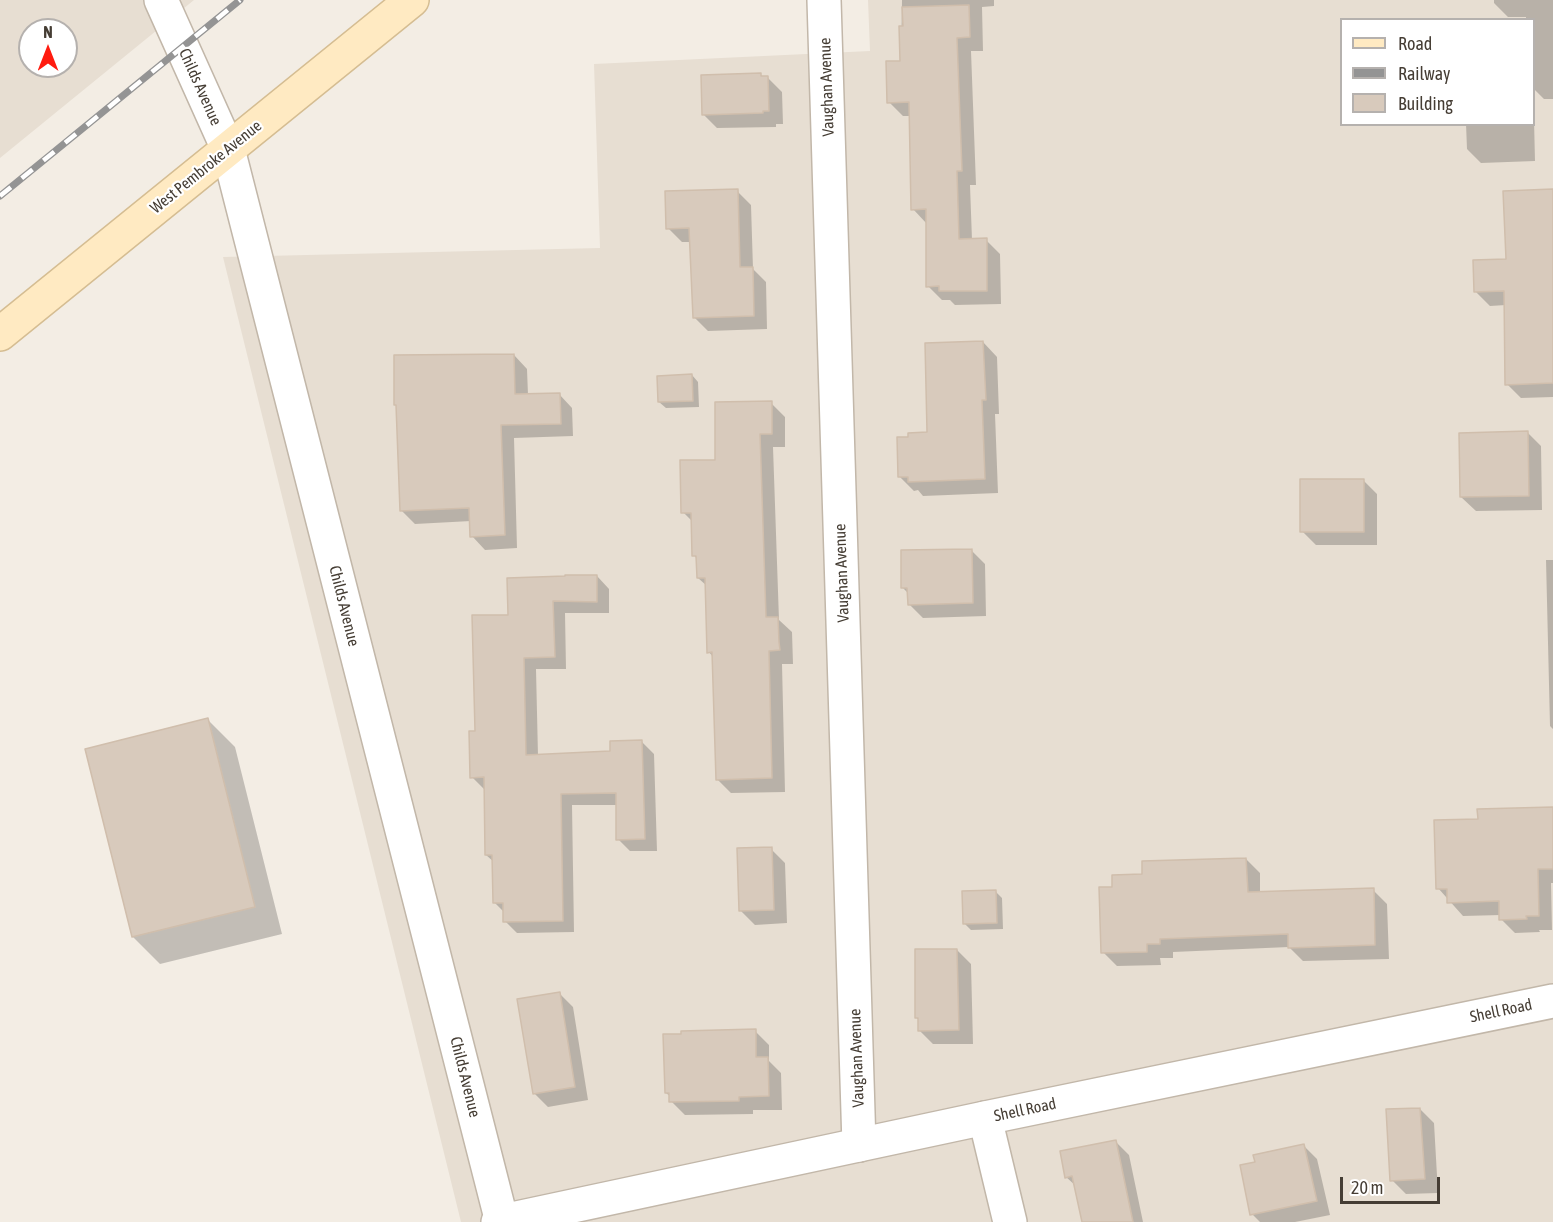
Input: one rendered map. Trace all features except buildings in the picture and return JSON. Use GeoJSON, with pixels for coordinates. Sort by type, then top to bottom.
{"type":"FeatureCollection","features":[{"type":"Feature","properties":{"kind":"main road","name":"West Pembroke Avenue"},"geometry":{"type":"LineString","coordinates":[[0,334],[412,0]]}},
{"type":"Feature","properties":{"kind":"street","name":"Childs Avenue"},"geometry":{"type":"LineString","coordinates":[[161,0],[228,149],[500,1222]]}},
{"type":"Feature","properties":{"kind":"street","name":"Vaughan Avenue"},"geometry":{"type":"LineString","coordinates":[[824,0],[859,1145]]}},
{"type":"Feature","properties":{"kind":"street","name":"Shell Road"},"geometry":{"type":"LineString","coordinates":[[500,1222],[1553,1000]]}},
{"type":"Feature","properties":{"kind":"street"},"geometry":{"type":"LineString","coordinates":[[985,1118],[1010,1222]]}},
{"type":"Feature","properties":{"kind":"shaded area"},"geometry":{"type":"Polygon","coordinates":[[[0,0],[194,0],[0,158],[0,0]]]}},
{"type":"Feature","properties":{"kind":"shaded area"},"geometry":{"type":"Polygon","coordinates":[[[868,0],[1553,0],[1553,1222],[461,1222],[223,257],[600,248],[594,64],[870,51],[868,0]]]}},
{"type":"Feature","properties":{"kind":"railway"},"geometry":{"type":"LineString","coordinates":[[0,196],[240,0]]}}]}
